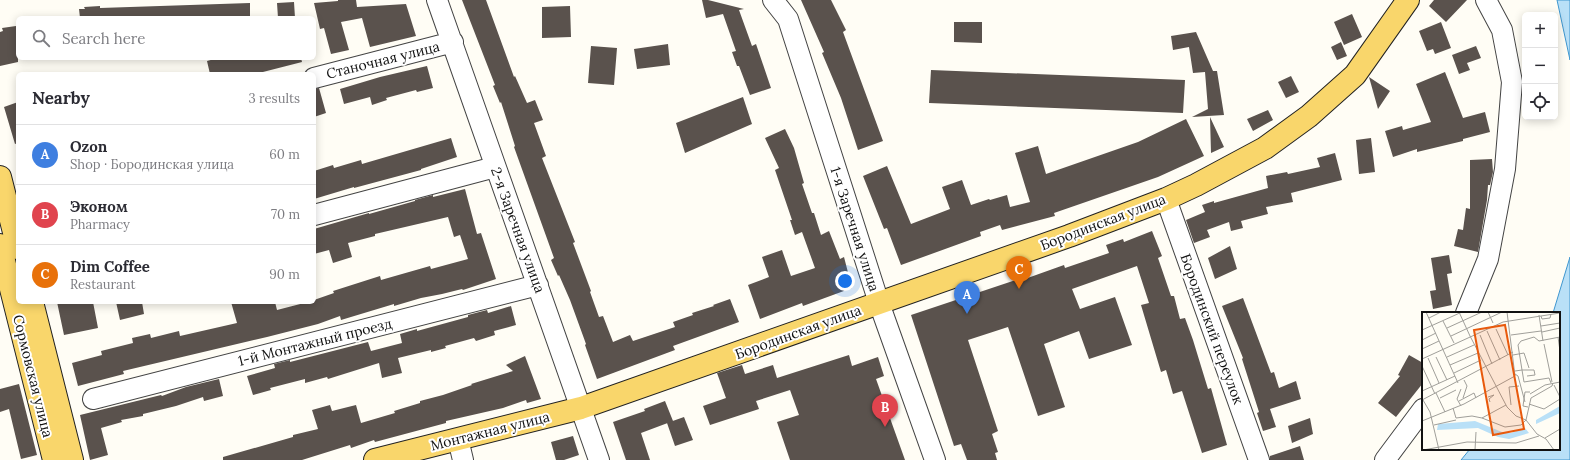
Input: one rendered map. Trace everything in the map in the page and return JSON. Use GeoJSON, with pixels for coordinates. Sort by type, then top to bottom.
{"type":"FeatureCollection","features":[{"type":"Feature","properties":{"kind":"main road","name":"Бородинская улица"},"geometry":{"type":"LineString","coordinates":[[581,408],[1069,236],[1196,185],[1265,148],[1309,116],[1355,75],[1408,0]]}},
{"type":"Feature","properties":{"kind":"main road"},"geometry":{"type":"LineString","coordinates":[[0,177],[16,240]]}},
{"type":"Feature","properties":{"kind":"main road","name":"Сормовская улица"},"geometry":{"type":"LineString","coordinates":[[0,245],[54,460]]}},
{"type":"Feature","properties":{"kind":"main road","name":"Сормовская улица"},"geometry":{"type":"LineString","coordinates":[[33,304],[72,460]]}},
{"type":"Feature","properties":{"kind":"main road","name":"Монтажная улица"},"geometry":{"type":"LineString","coordinates":[[375,460],[581,408]]}},
{"type":"Feature","properties":{"kind":"street","name":"2-я Заречная улица"},"geometry":{"type":"LineString","coordinates":[[437,0],[599,460]]}},
{"type":"Feature","properties":{"kind":"street","name":"1-я Заречная улица"},"geometry":{"type":"LineString","coordinates":[[773,0],[788,20],[879,303],[935,460]]}},
{"type":"Feature","properties":{"kind":"street"},"geometry":{"type":"LineString","coordinates":[[1466,312],[1488,259],[1505,169],[1512,82],[1502,30],[1486,0]]}},
{"type":"Feature","properties":{"kind":"street","name":"Станочная улица"},"geometry":{"type":"LineString","coordinates":[[316,77],[453,42]]}},
{"type":"Feature","properties":{"kind":"street"},"geometry":{"type":"LineString","coordinates":[[316,213],[495,167]]}},
{"type":"Feature","properties":{"kind":"street","name":"Бородинский переулок"},"geometry":{"type":"LineString","coordinates":[[1166,198],[1259,460]]}},
{"type":"Feature","properties":{"kind":"street","name":"1-й Монтажный проезд"},"geometry":{"type":"LineString","coordinates":[[92,399],[538,285]]}},
{"type":"Feature","properties":{"kind":"street"},"geometry":{"type":"LineString","coordinates":[[1385,460],[1422,409]]}},
{"type":"Feature","properties":{"kind":"street"},"geometry":{"type":"LineString","coordinates":[[458,439],[463,460]]}},
{"type":"Feature","properties":{"kind":"water"},"geometry":{"type":"Polygon","coordinates":[[[1557,0],[1570,0],[1570,60],[1557,0]]]}},
{"type":"Feature","properties":{"kind":"water"},"geometry":{"type":"Polygon","coordinates":[[[1570,257],[1570,460],[1461,460],[1469,450],[1560,450],[1560,312],[1553,312],[1570,257]]]}},
{"type":"Feature","properties":{"kind":"building"},"geometry":{"type":"Polygon","coordinates":[[[338,0],[356,0],[357,7],[406,4],[416,36],[370,47],[362,18],[341,22],[349,50],[331,54],[324,28],[320,29],[314,3],[338,0]]]}},
{"type":"Feature","properties":{"kind":"building"},"geometry":{"type":"Polygon","coordinates":[[[462,0],[486,0],[514,77],[515,76],[527,103],[535,100],[543,120],[534,123],[546,156],[542,158],[575,242],[573,243],[599,317],[603,316],[613,342],[630,335],[633,341],[675,327],[673,322],[693,315],[692,313],[730,299],[739,322],[673,346],[675,350],[597,379],[570,300],[551,260],[554,258],[514,147],[515,146],[501,102],[500,103],[493,86],[495,85],[462,0]]]}},
{"type":"Feature","properties":{"kind":"building"},"geometry":{"type":"Polygon","coordinates":[[[702,0],[708,0],[744,9],[739,10],[752,46],[756,44],[771,88],[750,95],[732,52],[736,51],[723,14],[706,18],[702,0]]]}},
{"type":"Feature","properties":{"kind":"building"},"geometry":{"type":"Polygon","coordinates":[[[801,0],[831,0],[846,30],[843,32],[883,141],[858,150],[841,98],[822,53],[824,52],[801,0]]]}},
{"type":"Feature","properties":{"kind":"building"},"geometry":{"type":"Polygon","coordinates":[[[1434,0],[1467,0],[1446,22],[1429,6],[1434,0]]]}},
{"type":"Feature","properties":{"kind":"building"},"geometry":{"type":"Polygon","coordinates":[[[294,2],[295,16],[278,16],[277,3],[294,2]]]}},
{"type":"Feature","properties":{"kind":"building"},"geometry":{"type":"Polygon","coordinates":[[[250,3],[250,16],[80,16],[79,9],[85,9],[84,7],[100,6],[100,8],[250,3]]]}},
{"type":"Feature","properties":{"kind":"building"},"geometry":{"type":"Polygon","coordinates":[[[570,6],[571,37],[542,38],[542,7],[570,6]]]}},
{"type":"Feature","properties":{"kind":"building"},"geometry":{"type":"Polygon","coordinates":[[[1352,14],[1362,37],[1344,45],[1334,22],[1352,14]]]}},
{"type":"Feature","properties":{"kind":"building"},"geometry":{"type":"Polygon","coordinates":[[[954,22],[982,22],[982,43],[954,42],[954,22]]]}},
{"type":"Feature","properties":{"kind":"building"},"geometry":{"type":"Polygon","coordinates":[[[1441,22],[1451,48],[1435,54],[1433,49],[1427,51],[1419,31],[1441,22]]]}},
{"type":"Feature","properties":{"kind":"building"},"geometry":{"type":"Polygon","coordinates":[[[16,26],[16,60],[18,60],[18,62],[0,66],[0,32],[3,31],[2,28],[16,26]]]}},
{"type":"Feature","properties":{"kind":"building"},"geometry":{"type":"Polygon","coordinates":[[[1196,32],[1213,71],[1217,71],[1224,115],[1192,117],[1208,109],[1205,72],[1193,73],[1189,47],[1173,50],[1171,36],[1196,32]]]}},
{"type":"Feature","properties":{"kind":"building"},"geometry":{"type":"Polygon","coordinates":[[[1341,42],[1347,56],[1337,60],[1331,47],[1341,42]]]}},
{"type":"Feature","properties":{"kind":"building"},"geometry":{"type":"Polygon","coordinates":[[[668,44],[670,65],[637,69],[634,49],[668,44]]]}},
{"type":"Feature","properties":{"kind":"building"},"geometry":{"type":"Polygon","coordinates":[[[591,46],[617,48],[614,85],[588,83],[591,46]]]}},
{"type":"Feature","properties":{"kind":"building"},"geometry":{"type":"Polygon","coordinates":[[[1476,46],[1481,58],[1467,63],[1470,70],[1459,74],[1452,55],[1476,46]]]}},
{"type":"Feature","properties":{"kind":"building"},"geometry":{"type":"Polygon","coordinates":[[[302,60],[302,62],[263,72],[210,72],[207,61],[302,60]]]}},
{"type":"Feature","properties":{"kind":"building"},"geometry":{"type":"Polygon","coordinates":[[[427,66],[433,88],[417,92],[416,90],[386,98],[387,100],[372,105],[370,97],[344,104],[340,89],[380,77],[427,66]]]}},
{"type":"Feature","properties":{"kind":"building"},"geometry":{"type":"Polygon","coordinates":[[[931,70],[1185,80],[1183,113],[929,103],[931,70]]]}},
{"type":"Feature","properties":{"kind":"building"},"geometry":{"type":"Polygon","coordinates":[[[1445,72],[1463,118],[1485,112],[1490,132],[1463,139],[1463,141],[1417,152],[1417,149],[1393,157],[1385,131],[1402,126],[1403,130],[1431,122],[1416,84],[1445,72]]]}},
{"type":"Feature","properties":{"kind":"building"},"geometry":{"type":"Polygon","coordinates":[[[1291,76],[1299,92],[1286,98],[1278,82],[1291,76]]]}},
{"type":"Feature","properties":{"kind":"building"},"geometry":{"type":"Polygon","coordinates":[[[1369,77],[1390,91],[1378,109],[1369,77]]]}},
{"type":"Feature","properties":{"kind":"building"},"geometry":{"type":"Polygon","coordinates":[[[319,88],[326,113],[316,116],[316,89],[319,88]]]}},
{"type":"Feature","properties":{"kind":"building"},"geometry":{"type":"Polygon","coordinates":[[[743,97],[752,124],[685,153],[676,123],[743,97]]]}},
{"type":"Feature","properties":{"kind":"building"},"geometry":{"type":"Polygon","coordinates":[[[16,103],[15,144],[4,107],[16,103]]]}},
{"type":"Feature","properties":{"kind":"building"},"geometry":{"type":"Polygon","coordinates":[[[1268,110],[1273,120],[1253,131],[1247,119],[1268,110]]]}},
{"type":"Feature","properties":{"kind":"building"},"geometry":{"type":"Polygon","coordinates":[[[1210,117],[1224,147],[1211,153],[1210,117]]]}},
{"type":"Feature","properties":{"kind":"building"},"geometry":{"type":"Polygon","coordinates":[[[1186,119],[1204,156],[1158,177],[1054,213],[1055,216],[1002,230],[1000,225],[980,232],[981,236],[901,265],[887,228],[884,229],[863,176],[887,166],[911,224],[950,209],[942,187],[962,180],[971,205],[1007,195],[1010,207],[1030,202],[1015,153],[1038,146],[1046,174],[1138,142],[1186,119]]]}},
{"type":"Feature","properties":{"kind":"building"},"geometry":{"type":"Polygon","coordinates":[[[785,129],[794,148],[804,183],[802,184],[821,235],[829,231],[840,259],[844,257],[852,288],[803,306],[802,303],[760,319],[748,285],[769,277],[762,257],[782,250],[791,276],[815,268],[802,232],[795,235],[790,220],[792,220],[775,170],[779,168],[765,138],[785,129]]]}},
{"type":"Feature","properties":{"kind":"building"},"geometry":{"type":"Polygon","coordinates":[[[451,138],[457,157],[421,170],[316,198],[316,170],[333,165],[334,168],[361,160],[362,164],[451,138]]]}},
{"type":"Feature","properties":{"kind":"building"},"geometry":{"type":"Polygon","coordinates":[[[1371,138],[1375,172],[1359,174],[1356,140],[1371,138]]]}},
{"type":"Feature","properties":{"kind":"building"},"geometry":{"type":"Polygon","coordinates":[[[1335,153],[1342,180],[1291,193],[1293,202],[1266,207],[1268,214],[1241,221],[1243,228],[1231,231],[1229,222],[1207,230],[1210,237],[1194,243],[1186,220],[1205,212],[1202,205],[1268,188],[1266,176],[1287,172],[1288,174],[1320,167],[1317,158],[1335,153]]]}},
{"type":"Feature","properties":{"kind":"building"},"geometry":{"type":"Polygon","coordinates":[[[1492,159],[1493,172],[1490,185],[1488,185],[1487,200],[1478,252],[1454,246],[1458,229],[1463,230],[1466,208],[1470,209],[1470,160],[1492,159]]]}},
{"type":"Feature","properties":{"kind":"building"},"geometry":{"type":"Polygon","coordinates":[[[465,189],[477,234],[481,233],[496,279],[463,290],[421,298],[394,306],[394,304],[341,320],[340,316],[318,324],[267,337],[123,371],[124,374],[78,386],[72,363],[102,355],[101,351],[133,343],[132,338],[150,334],[151,338],[179,331],[180,336],[237,323],[232,304],[276,304],[277,310],[300,304],[316,304],[316,299],[334,293],[333,291],[380,276],[381,280],[430,266],[431,269],[468,259],[460,235],[454,237],[448,217],[375,234],[375,236],[348,243],[352,257],[333,263],[329,250],[316,253],[316,228],[433,195],[433,197],[465,189]]]}},
{"type":"Feature","properties":{"kind":"building"},"geometry":{"type":"Polygon","coordinates":[[[1152,231],[1162,256],[1158,258],[1171,296],[1174,296],[1180,319],[1185,318],[1208,389],[1211,388],[1227,445],[1202,453],[1182,391],[1173,394],[1166,370],[1161,372],[1141,305],[1149,303],[1137,266],[1072,289],[1080,309],[1115,297],[1132,345],[1089,359],[1079,331],[1044,344],[1065,407],[1038,416],[1008,327],[968,340],[998,431],[992,434],[998,452],[995,453],[997,460],[967,460],[961,444],[954,446],[911,315],[1022,278],[1022,280],[1064,265],[1065,268],[1109,253],[1106,245],[1123,239],[1124,242],[1152,231]]]}},
{"type":"Feature","properties":{"kind":"building"},"geometry":{"type":"Polygon","coordinates":[[[1230,246],[1237,269],[1215,279],[1208,258],[1230,246]]]}},
{"type":"Feature","properties":{"kind":"building"},"geometry":{"type":"Polygon","coordinates":[[[1449,255],[1452,273],[1447,274],[1452,305],[1433,309],[1430,291],[1436,290],[1431,258],[1449,255]]]}},
{"type":"Feature","properties":{"kind":"building"},"geometry":{"type":"Polygon","coordinates":[[[1243,298],[1271,373],[1274,372],[1279,388],[1296,381],[1301,399],[1270,409],[1276,427],[1263,431],[1257,413],[1259,412],[1242,359],[1243,358],[1222,306],[1243,298]]]}},
{"type":"Feature","properties":{"kind":"building"},"geometry":{"type":"Polygon","coordinates":[[[57,304],[93,304],[98,328],[64,335],[57,304]]]}},
{"type":"Feature","properties":{"kind":"building"},"geometry":{"type":"Polygon","coordinates":[[[116,304],[142,304],[144,314],[120,320],[116,304]]]}},
{"type":"Feature","properties":{"kind":"building"},"geometry":{"type":"Polygon","coordinates":[[[511,306],[516,325],[494,331],[495,335],[476,341],[474,338],[445,346],[446,348],[431,352],[431,350],[398,358],[402,373],[382,378],[379,363],[328,379],[327,377],[305,383],[305,379],[270,388],[271,390],[253,395],[247,376],[275,368],[274,364],[290,360],[290,362],[368,342],[371,351],[402,343],[400,334],[417,329],[417,331],[468,317],[468,315],[487,310],[488,313],[511,306]]]}},
{"type":"Feature","properties":{"kind":"building"},"geometry":{"type":"Polygon","coordinates":[[[849,355],[852,366],[878,357],[884,376],[876,379],[905,460],[790,460],[777,422],[799,415],[790,390],[756,401],[759,409],[710,425],[703,406],[726,398],[717,373],[742,365],[745,374],[773,365],[777,378],[849,355]]]}},
{"type":"Feature","properties":{"kind":"building"},"geometry":{"type":"Polygon","coordinates":[[[1409,355],[1422,362],[1422,384],[1396,417],[1378,403],[1400,376],[1398,375],[1409,355]]]}},
{"type":"Feature","properties":{"kind":"building"},"geometry":{"type":"Polygon","coordinates":[[[525,356],[541,399],[527,403],[526,400],[503,408],[446,421],[446,423],[375,442],[374,440],[351,448],[350,445],[302,460],[223,460],[223,457],[293,437],[293,435],[318,429],[312,410],[330,405],[332,411],[356,405],[361,423],[395,413],[394,411],[420,403],[420,401],[443,395],[472,385],[471,384],[513,371],[506,365],[525,356]]]}},
{"type":"Feature","properties":{"kind":"building"},"geometry":{"type":"Polygon","coordinates":[[[219,379],[223,396],[204,401],[203,397],[176,406],[143,414],[143,416],[121,420],[122,422],[101,428],[108,455],[90,460],[80,415],[162,396],[186,387],[219,379]]]}},
{"type":"Feature","properties":{"kind":"building"},"geometry":{"type":"Polygon","coordinates":[[[19,384],[37,455],[21,459],[9,409],[0,412],[0,389],[19,384]]]}},
{"type":"Feature","properties":{"kind":"building"},"geometry":{"type":"Polygon","coordinates":[[[665,401],[673,421],[641,433],[650,460],[626,460],[613,422],[645,411],[644,409],[665,401]]]}},
{"type":"Feature","properties":{"kind":"building"},"geometry":{"type":"Polygon","coordinates":[[[684,417],[693,440],[675,446],[667,423],[684,417]]]}},
{"type":"Feature","properties":{"kind":"building"},"geometry":{"type":"Polygon","coordinates":[[[1310,418],[1313,434],[1292,443],[1288,426],[1310,418]]]}},
{"type":"Feature","properties":{"kind":"building"},"geometry":{"type":"Polygon","coordinates":[[[573,436],[579,455],[564,460],[556,460],[551,442],[573,436]]]}},
{"type":"Feature","properties":{"kind":"building"},"geometry":{"type":"Polygon","coordinates":[[[1300,446],[1304,460],[1270,460],[1270,456],[1300,446]]]}},
{"type":"Feature","properties":{"kind":"place","name":"Dim Coffee"},"geometry":{"type":"Point","coordinates":[1019,289]}},
{"type":"Feature","properties":{"kind":"place","name":"Ozon"},"geometry":{"type":"Point","coordinates":[967,314]}},
{"type":"Feature","properties":{"kind":"place","name":"Эконом"},"geometry":{"type":"Point","coordinates":[885,427]}}]}
